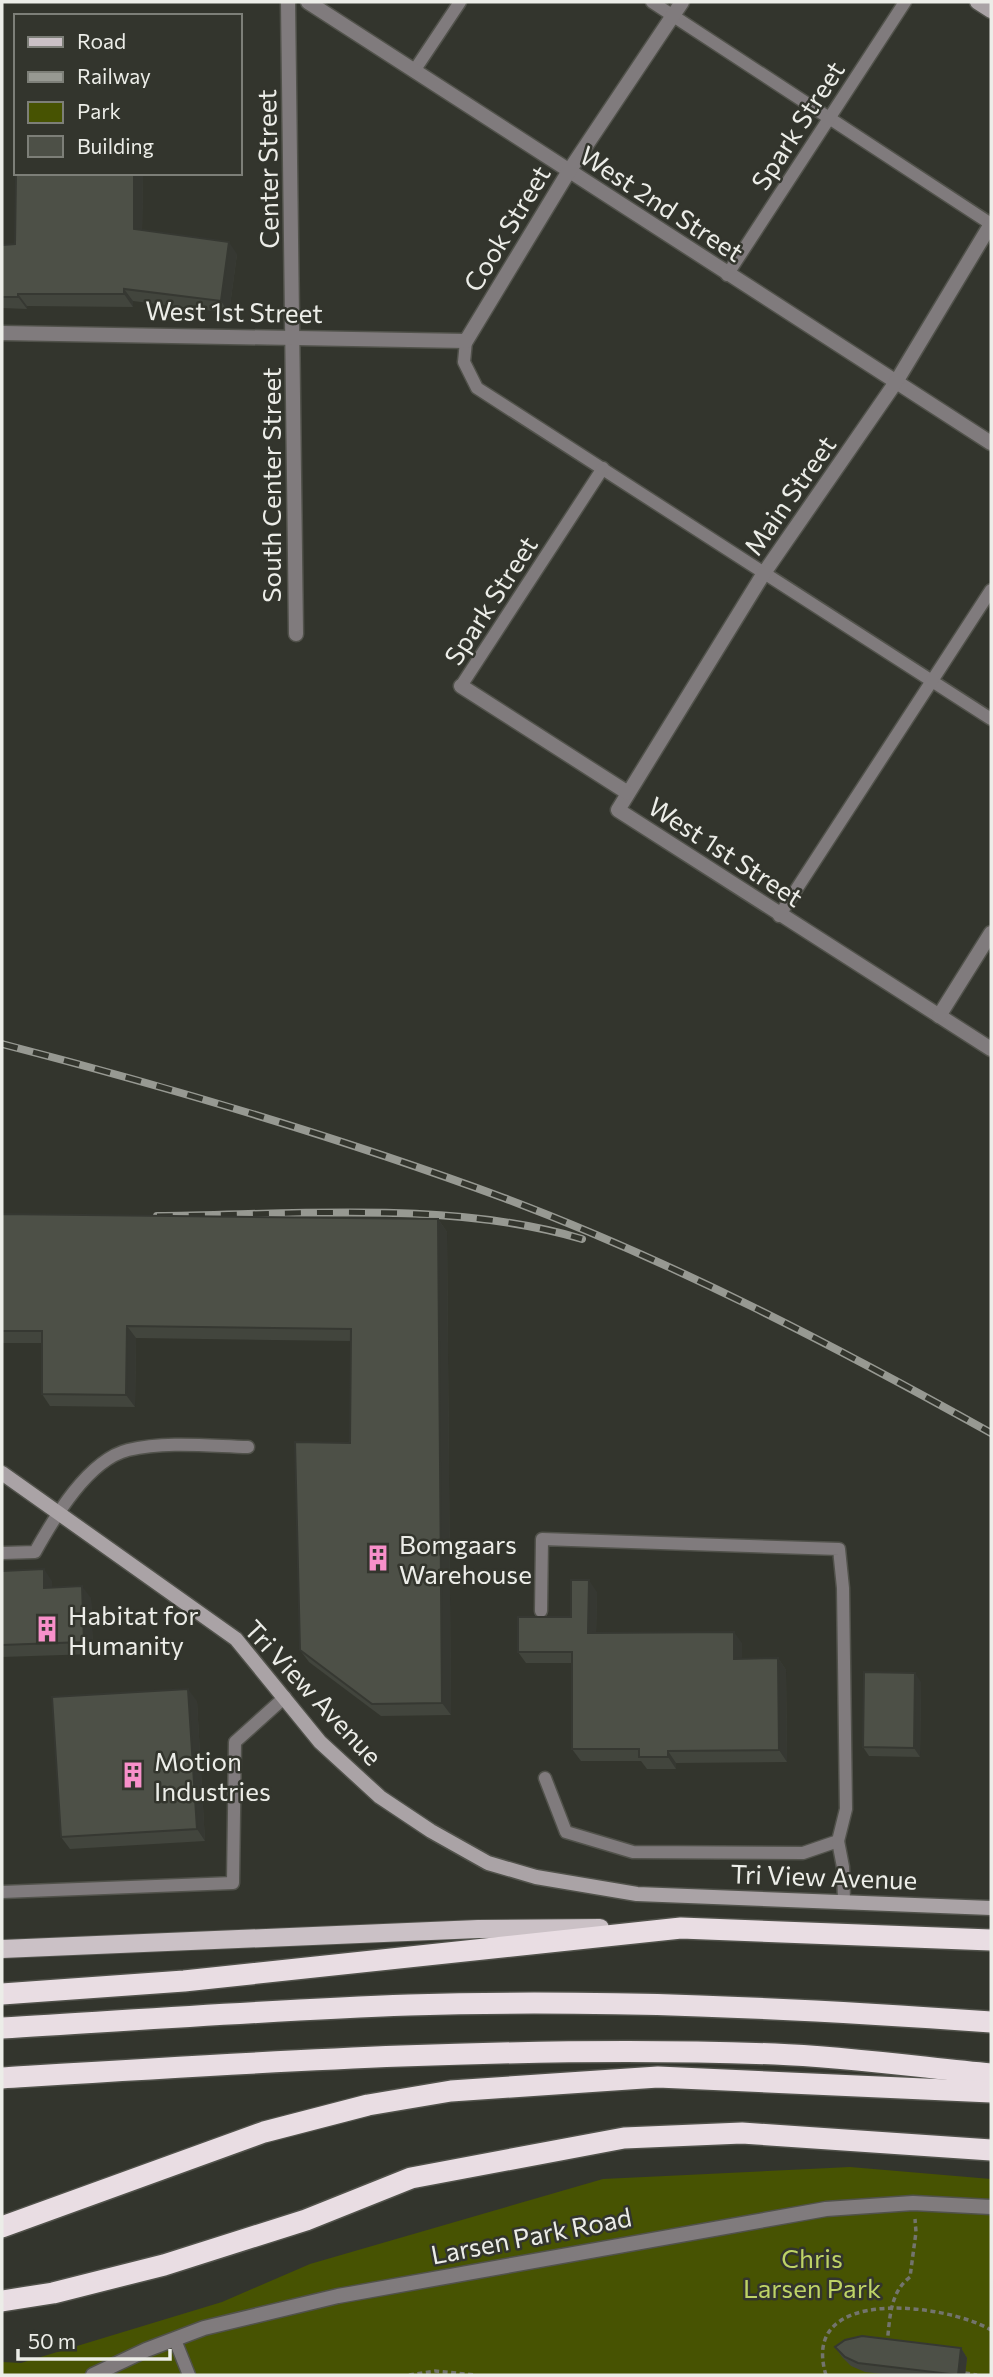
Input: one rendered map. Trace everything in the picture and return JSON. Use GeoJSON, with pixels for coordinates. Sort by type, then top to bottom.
{"type":"FeatureCollection","features":[{"type":"Feature","properties":{"kind":"highway"},"geometry":{"type":"LineString","coordinates":[[2,1994],[184,1981],[681,1928],[991,1940]]}},
{"type":"Feature","properties":{"kind":"highway"},"geometry":{"type":"LineString","coordinates":[[2,2028],[409,2005],[534,2004],[808,2009],[991,2022]]}},
{"type":"Feature","properties":{"kind":"highway"},"geometry":{"type":"LineString","coordinates":[[2,2078],[264,2062],[590,2051],[778,2054],[991,2074]]}},
{"type":"Feature","properties":{"kind":"highway"},"geometry":{"type":"LineString","coordinates":[[2,2227],[264,2133],[368,2105],[451,2091],[658,2077],[991,2092]]}},
{"type":"Feature","properties":{"kind":"highway"},"geometry":{"type":"LineString","coordinates":[[2,2301],[54,2293],[164,2265],[306,2220],[411,2178],[624,2138],[742,2133],[991,2150]]}},
{"type":"Feature","properties":{"kind":"main road"},"geometry":{"type":"LineString","coordinates":[[2,1950],[478,1929],[681,1928]]}},
{"type":"Feature","properties":{"kind":"street","name":"Center Street"},"geometry":{"type":"LineString","coordinates":[[289,2],[294,336]]}},
{"type":"Feature","properties":{"kind":"street","name":"West 2nd Street"},"geometry":{"type":"LineString","coordinates":[[309,2],[727,275],[991,443]]}},
{"type":"Feature","properties":{"kind":"street","name":"Cook Street"},"geometry":{"type":"LineString","coordinates":[[466,341],[569,171],[682,2]]}},
{"type":"Feature","properties":{"kind":"street"},"geometry":{"type":"LineString","coordinates":[[977,2],[991,11]]}},
{"type":"Feature","properties":{"kind":"street","name":"Main Street"},"geometry":{"type":"LineString","coordinates":[[628,793],[764,573],[896,382],[991,224]]}},
{"type":"Feature","properties":{"kind":"street","name":"West 1st Street"},"geometry":{"type":"LineString","coordinates":[[2,333],[466,341]]}},
{"type":"Feature","properties":{"kind":"street","name":"South Center Street"},"geometry":{"type":"LineString","coordinates":[[294,336],[296,634]]}},
{"type":"Feature","properties":{"kind":"street","name":"West 1st Street"},"geometry":{"type":"LineString","coordinates":[[461,686],[628,793],[618,810],[779,916],[991,1049]]}},
{"type":"Feature","properties":{"kind":"street"},"geometry":{"type":"LineString","coordinates":[[939,1016],[991,933]]}},
{"type":"Feature","properties":{"kind":"street","name":"Tri View Avenue"},"geometry":{"type":"LineString","coordinates":[[2,1473],[236,1639],[320,1742],[380,1797],[431,1831],[488,1863],[548,1880],[637,1894],[991,1908]]}},
{"type":"Feature","properties":{"kind":"street","name":"Larsen Park Road"},"geometry":{"type":"LineString","coordinates":[[93,2375],[204,2328],[279,2308],[626,2242],[826,2209],[913,2203],[991,2207]]}},
{"type":"Feature","properties":{"kind":"lane"},"geometry":{"type":"LineString","coordinates":[[414,71],[460,2]]}},
{"type":"Feature","properties":{"kind":"lane"},"geometry":{"type":"LineString","coordinates":[[652,2],[830,116],[991,224]]}},
{"type":"Feature","properties":{"kind":"lane","name":"Spark Street"},"geometry":{"type":"LineString","coordinates":[[727,275],[905,2]]}},
{"type":"Feature","properties":{"kind":"lane"},"geometry":{"type":"LineString","coordinates":[[466,341],[464,362],[477,388],[991,719]]}},
{"type":"Feature","properties":{"kind":"lane","name":"Spark Street"},"geometry":{"type":"LineString","coordinates":[[461,686],[603,468]]}},
{"type":"Feature","properties":{"kind":"lane"},"geometry":{"type":"LineString","coordinates":[[779,916],[991,590]]}},
{"type":"Feature","properties":{"kind":"lane"},"geometry":{"type":"LineString","coordinates":[[2,1553],[35,1552],[57,1513],[96,1468],[126,1451],[166,1446],[248,1447]]}},
{"type":"Feature","properties":{"kind":"lane"},"geometry":{"type":"LineString","coordinates":[[541,1611],[542,1539],[839,1549],[843,1587],[846,1810],[838,1841],[844,1867],[844,1901]]}},
{"type":"Feature","properties":{"kind":"lane"},"geometry":{"type":"LineString","coordinates":[[2,1892],[233,1883],[235,1742],[285,1697]]}},
{"type":"Feature","properties":{"kind":"lane"},"geometry":{"type":"LineString","coordinates":[[545,1777],[566,1832],[633,1852],[803,1853],[838,1841]]}},
{"type":"Feature","properties":{"kind":"lane"},"geometry":{"type":"LineString","coordinates":[[174,2340],[189,2375]]}},
{"type":"Feature","properties":{"kind":"path"},"geometry":{"type":"LineString","coordinates":[[887,2348],[891,2309],[899,2286],[909,2277],[916,2232],[913,2203]]}},
{"type":"Feature","properties":{"kind":"path"},"geometry":{"type":"LineString","coordinates":[[826,2375],[822,2349],[833,2328],[842,2319],[864,2309],[891,2309],[965,2318],[991,2330]]}},
{"type":"Feature","properties":{"kind":"path"},"geometry":{"type":"LineString","coordinates":[[409,2375],[435,2371],[475,2375]]}},
{"type":"Feature","properties":{"kind":"path"},"geometry":{"type":"LineString","coordinates":[[965,2373],[977,2375]]}},
{"type":"Feature","properties":{"kind":"green space","name":"Chris Larsen Park"},"geometry":{"type":"Polygon","coordinates":[[[850,2167],[991,2179],[991,2375],[2,2375],[2,2362],[21,2363],[222,2302],[310,2264],[603,2179],[850,2167]]]}},
{"type":"Feature","properties":{"kind":"building"},"geometry":{"type":"Polygon","coordinates":[[[16,175],[134,175],[134,229],[229,242],[221,301],[124,289],[124,294],[18,294],[18,297],[2,297],[2,245],[15,244],[16,175]]]}},
{"type":"Feature","properties":{"kind":"building","name":"Bomgaars Warehouse"},"geometry":{"type":"Polygon","coordinates":[[[2,1214],[438,1219],[442,1703],[372,1704],[300,1650],[295,1442],[350,1443],[351,1329],[127,1326],[126,1395],[42,1394],[42,1331],[2,1331],[2,1214]]]}},
{"type":"Feature","properties":{"kind":"building","name":"Habitat for Humanity"},"geometry":{"type":"Polygon","coordinates":[[[44,1569],[44,1588],[82,1586],[84,1642],[2,1645],[2,1571],[44,1569]]]}},
{"type":"Feature","properties":{"kind":"building"},"geometry":{"type":"Polygon","coordinates":[[[571,1580],[589,1580],[588,1633],[734,1632],[734,1659],[778,1658],[779,1750],[668,1751],[668,1757],[639,1757],[639,1749],[572,1749],[572,1652],[518,1652],[518,1617],[571,1617],[571,1580]]]}},
{"type":"Feature","properties":{"kind":"building"},"geometry":{"type":"Polygon","coordinates":[[[864,1672],[915,1673],[914,1748],[863,1747],[864,1672]]]}},
{"type":"Feature","properties":{"kind":"building","name":"Motion Industries"},"geometry":{"type":"Polygon","coordinates":[[[188,1689],[197,1829],[61,1837],[52,1697],[188,1689]]]}},
{"type":"Feature","properties":{"kind":"building"},"geometry":{"type":"Polygon","coordinates":[[[862,2336],[961,2348],[958,2375],[858,2363],[845,2357],[835,2347],[845,2340],[862,2336]]]}},
{"type":"Feature","properties":{"kind":"railway"},"geometry":{"type":"LineString","coordinates":[[2,1044],[129,1078],[317,1134],[504,1198],[691,1277],[873,1368],[991,1433]]}},
{"type":"Feature","properties":{"kind":"railway"},"geometry":{"type":"LineString","coordinates":[[157,1216],[372,1212],[426,1214],[532,1227],[582,1239]]}},
{"type":"Feature","properties":{"kind":"place","name":"Bomgaars Warehouse"},"geometry":{"type":"Point","coordinates":[378,1558]}},
{"type":"Feature","properties":{"kind":"place","name":"Habitat for Humanity"},"geometry":{"type":"Point","coordinates":[47,1629]}},
{"type":"Feature","properties":{"kind":"place","name":"Motion Industries"},"geometry":{"type":"Point","coordinates":[133,1775]}}]}
